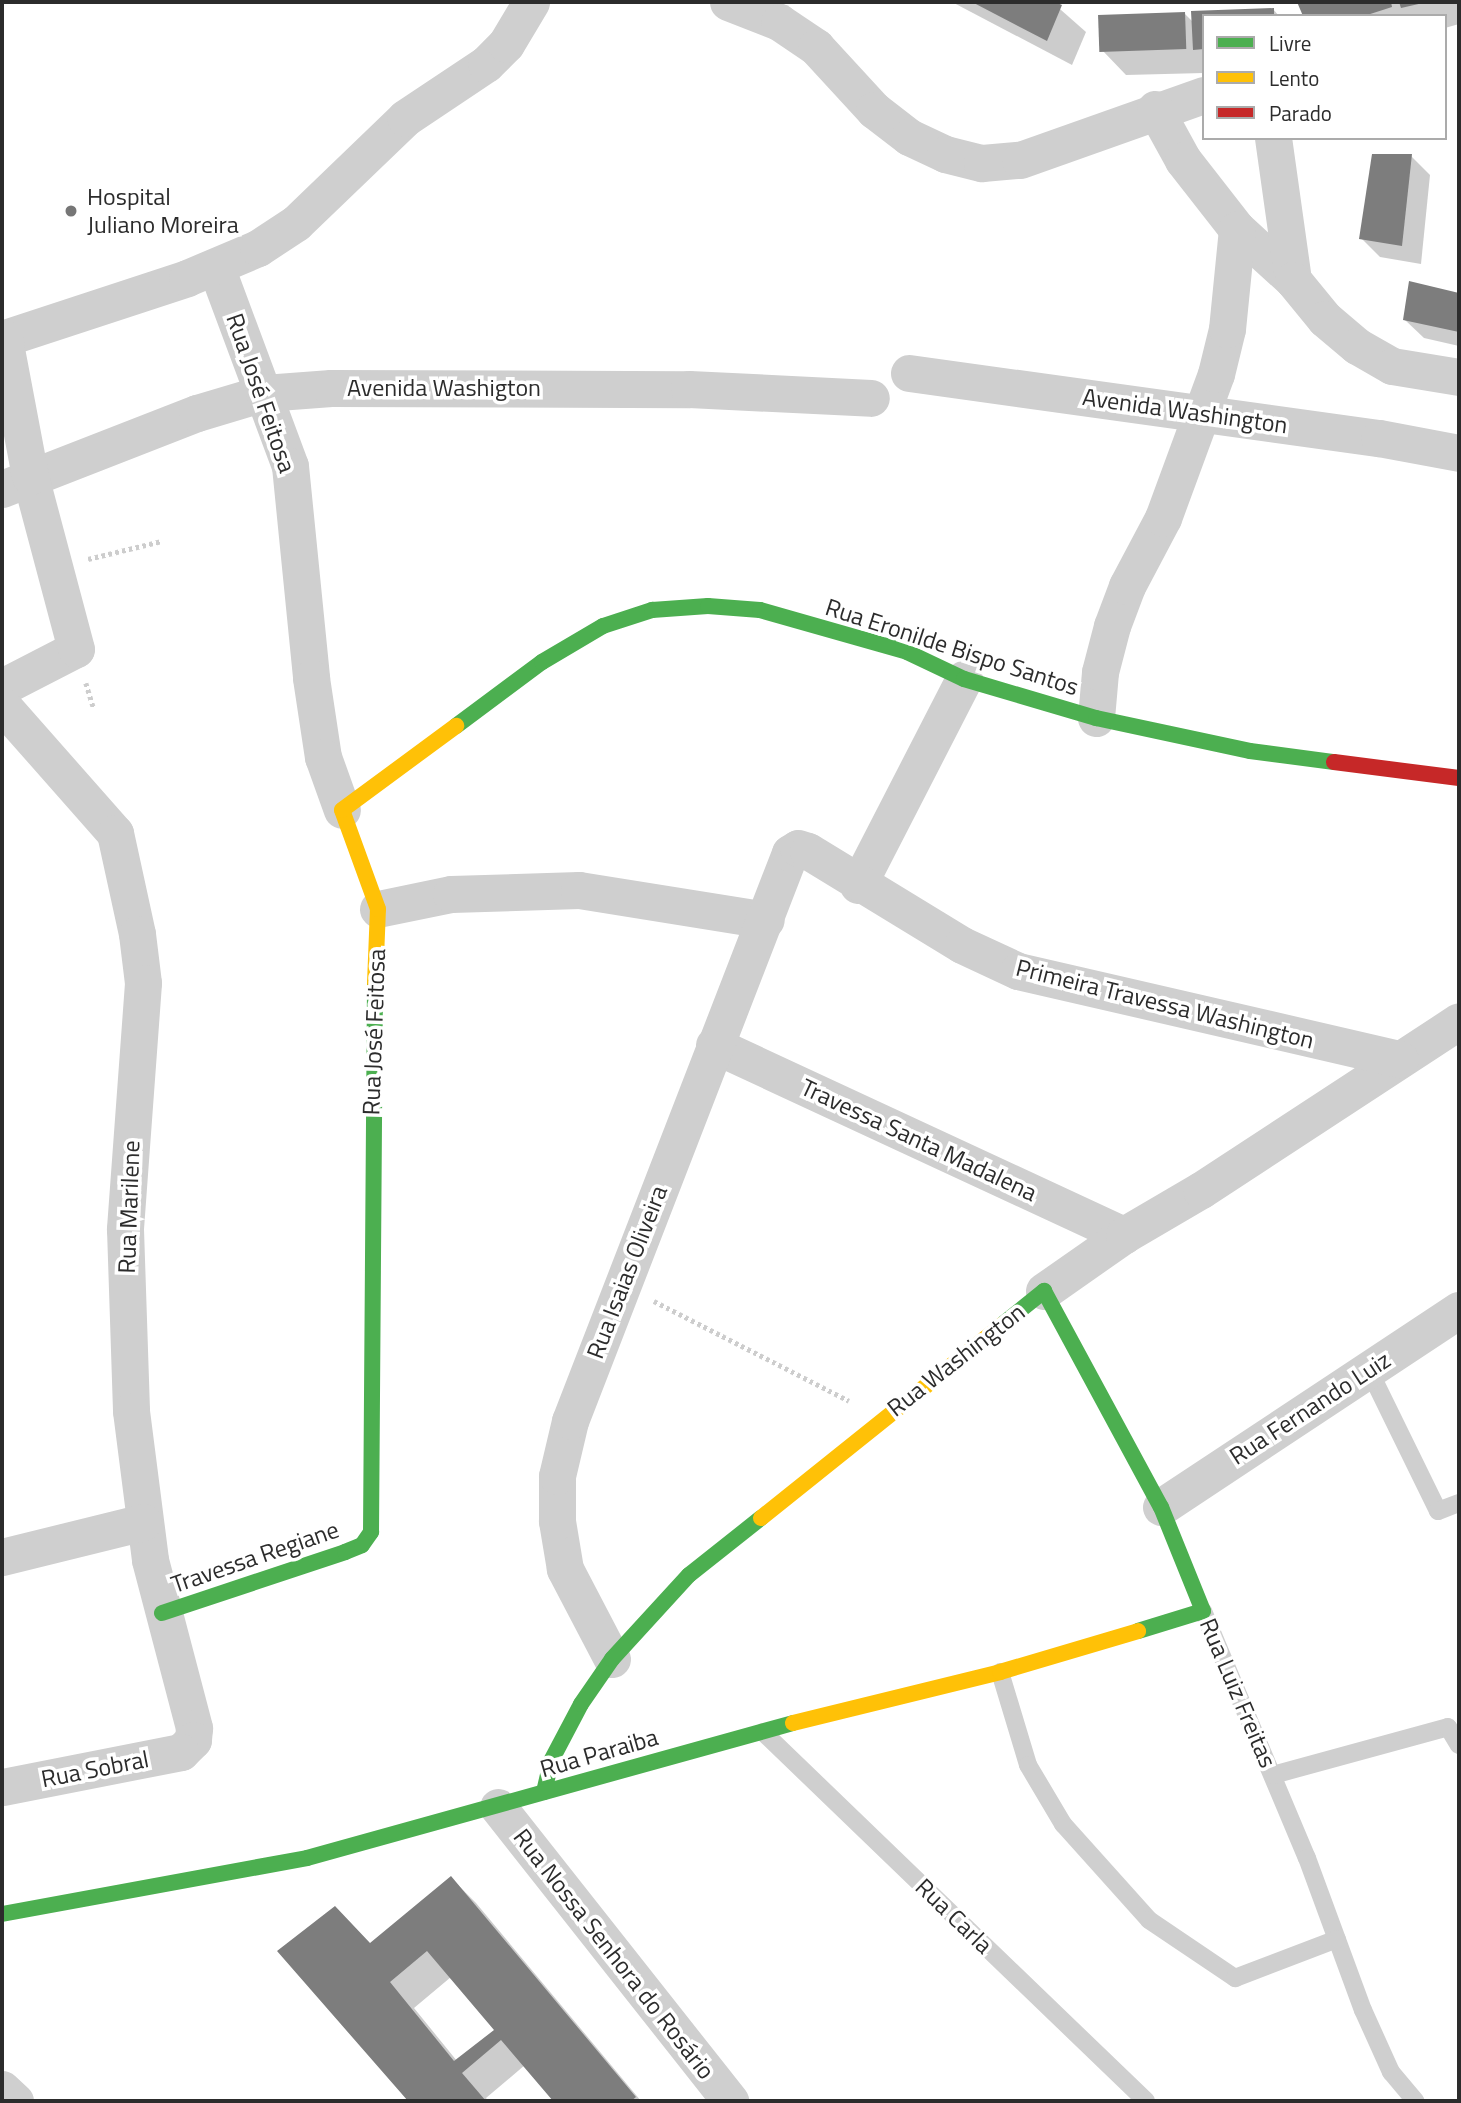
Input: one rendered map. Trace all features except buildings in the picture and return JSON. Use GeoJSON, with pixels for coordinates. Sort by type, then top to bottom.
{"type":"FeatureCollection","features":[{"type":"Feature","properties":{"kind":"street"},"geometry":{"type":"LineString","coordinates":[[2,687],[76,649],[54,567],[16,482],[3,339],[216,267],[258,248],[296,223],[405,118],[486,64],[506,44],[531,2]]}},
{"type":"Feature","properties":{"kind":"street"},"geometry":{"type":"LineString","coordinates":[[728,2],[779,22],[816,47],[874,110],[909,137],[945,154],[982,163],[1020,160],[1155,109],[1202,96]]}},
{"type":"Feature","properties":{"kind":"street"},"geometry":{"type":"LineString","coordinates":[[1155,109],[1183,160],[1237,229],[1293,280],[1325,319],[1357,346],[1392,366],[1459,377]]}},
{"type":"Feature","properties":{"kind":"street"},"geometry":{"type":"LineString","coordinates":[[1273,140],[1293,280]]}},
{"type":"Feature","properties":{"kind":"street"},"geometry":{"type":"LineString","coordinates":[[1096,718],[1100,672],[1112,626],[1204,414],[1227,329],[1237,229]]}},
{"type":"Feature","properties":{"kind":"street","name":"Rua José Feitosa"},"geometry":{"type":"LineString","coordinates":[[216,267],[290,466],[311,678],[323,757],[342,810]]}},
{"type":"Feature","properties":{"kind":"street","name":"Avenida Washington"},"geometry":{"type":"LineString","coordinates":[[909,373],[1459,453]]}},
{"type":"Feature","properties":{"kind":"street","name":"Avenida Washigton"},"geometry":{"type":"LineString","coordinates":[[16,482],[264,393],[331,388],[663,389],[871,398]]}},
{"type":"Feature","properties":{"kind":"street","name":"Rua Eronilde Bispo Santos"},"geometry":{"type":"LineString","coordinates":[[342,810],[542,662],[603,626],[652,610],[708,606],[760,610],[907,652],[964,679],[1096,718],[1250,751],[1459,778]]}},
{"type":"Feature","properties":{"kind":"street"},"geometry":{"type":"LineString","coordinates":[[858,885],[964,679]]}},
{"type":"Feature","properties":{"kind":"street","name":"Rua Marilene"},"geometry":{"type":"LineString","coordinates":[[2,705],[115,833],[138,934],[143,982],[125,1229],[130,1398],[143,1522],[162,1613],[194,1728],[187,1746]]}},
{"type":"Feature","properties":{"kind":"street"},"geometry":{"type":"LineString","coordinates":[[342,810],[378,909],[451,894],[579,890],[771,905]]}},
{"type":"Feature","properties":{"kind":"street","name":"Primeira Travessa Washington"},"geometry":{"type":"LineString","coordinates":[[771,905],[790,853],[798,848],[962,945],[1018,971],[1400,1059]]}},
{"type":"Feature","properties":{"kind":"street","name":"Rua Isaias Oliveira"},"geometry":{"type":"LineString","coordinates":[[612,1659],[565,1569],[557,1521],[556,1476],[569,1421],[771,905]]}},
{"type":"Feature","properties":{"kind":"street","name":"Rua José Feitosa"},"geometry":{"type":"LineString","coordinates":[[362,1545],[371,1532],[374,1514],[371,1062],[378,909]]}},
{"type":"Feature","properties":{"kind":"street","name":"Rua Washington"},"geometry":{"type":"LineString","coordinates":[[544,1792],[564,1732],[612,1659],[689,1576],[881,1417],[1044,1291],[1124,1235],[1201,1190],[1459,1021]]}},
{"type":"Feature","properties":{"kind":"street","name":"Travessa Santa Madalena"},"geometry":{"type":"LineString","coordinates":[[715,1045],[1124,1235]]}},
{"type":"Feature","properties":{"kind":"street","name":"Rua Luiz Freitas"},"geometry":{"type":"LineString","coordinates":[[1044,1291],[1161,1507],[1203,1611]]}},
{"type":"Feature","properties":{"kind":"street","name":"Rua Fernando Luiz"},"geometry":{"type":"LineString","coordinates":[[1161,1507],[1459,1310]]}},
{"type":"Feature","properties":{"kind":"street"},"geometry":{"type":"LineString","coordinates":[[2,1557],[143,1522]]}},
{"type":"Feature","properties":{"kind":"street","name":"Travessa Regiane"},"geometry":{"type":"LineString","coordinates":[[162,1613],[362,1545]]}},
{"type":"Feature","properties":{"kind":"street","name":"Rua Paraiba"},"geometry":{"type":"LineString","coordinates":[[2,1914],[307,1858],[498,1807],[762,1731],[1000,1672],[1203,1611]]}},
{"type":"Feature","properties":{"kind":"street","name":"Rua Sobral"},"geometry":{"type":"LineString","coordinates":[[2,1787],[159,1757],[187,1746]]}},
{"type":"Feature","properties":{"kind":"street","name":"Rua Nossa Senhora do Rosário"},"geometry":{"type":"LineString","coordinates":[[498,1807],[730,2101]]}},
{"type":"Feature","properties":{"kind":"street"},"geometry":{"type":"LineString","coordinates":[[2,2089],[15,2101]]}},
{"type":"Feature","properties":{"kind":"lane"},"geometry":{"type":"LineString","coordinates":[[1369,1370],[1438,1511],[1459,1503]]}},
{"type":"Feature","properties":{"kind":"lane","name":"Rua Luiz Freitas"},"geometry":{"type":"LineString","coordinates":[[1203,1611],[1273,1775],[1391,2072],[1415,2101]]}},
{"type":"Feature","properties":{"kind":"lane"},"geometry":{"type":"LineString","coordinates":[[1000,1672],[1028,1765],[1049,1801],[1106,1876],[1149,1920],[1235,1979],[1337,1939]]}},
{"type":"Feature","properties":{"kind":"lane"},"geometry":{"type":"LineString","coordinates":[[1273,1775],[1448,1727],[1459,1745]]}},
{"type":"Feature","properties":{"kind":"lane","name":"Rua Carla"},"geometry":{"type":"LineString","coordinates":[[762,1731],[1146,2101]]}},
{"type":"Feature","properties":{"kind":"path"},"geometry":{"type":"LineString","coordinates":[[54,567],[162,541]]}},
{"type":"Feature","properties":{"kind":"path"},"geometry":{"type":"LineString","coordinates":[[622,1285],[881,1417]]}},
{"type":"Feature","properties":{"kind":"traffic: fast"},"geometry":{"type":"LineString","coordinates":[[456,726],[542,662],[603,626],[652,610],[708,606],[760,610],[907,652],[964,679],[1096,718],[1250,751],[1334,762]]}},
{"type":"Feature","properties":{"kind":"traffic: fast"},"geometry":{"type":"LineString","coordinates":[[162,1613],[345,1552],[362,1545],[371,1532],[375,983]]}},
{"type":"Feature","properties":{"kind":"traffic: fast"},"geometry":{"type":"LineString","coordinates":[[1003,1324],[1044,1291],[1161,1507],[1203,1611],[1138,1631]]}},
{"type":"Feature","properties":{"kind":"traffic: fast"},"geometry":{"type":"LineString","coordinates":[[544,1792],[551,1761],[581,1704],[612,1659],[689,1575],[761,1518]]}},
{"type":"Feature","properties":{"kind":"traffic: fast"},"geometry":{"type":"LineString","coordinates":[[2,1914],[307,1858],[793,1723]]}},
{"type":"Feature","properties":{"kind":"traffic: slow"},"geometry":{"type":"LineString","coordinates":[[375,983],[378,909],[342,810],[456,726]]}},
{"type":"Feature","properties":{"kind":"traffic: slow"},"geometry":{"type":"LineString","coordinates":[[761,1518],[1003,1324]]}},
{"type":"Feature","properties":{"kind":"traffic: slow"},"geometry":{"type":"LineString","coordinates":[[793,1723],[1000,1672],[1138,1631]]}},
{"type":"Feature","properties":{"kind":"traffic: jam"},"geometry":{"type":"LineString","coordinates":[[1334,762],[1459,778]]}},
{"type":"Feature","properties":{"kind":"place","name":"Hospital Juliano Moreira"},"geometry":{"type":"Point","coordinates":[71,211]}}]}
